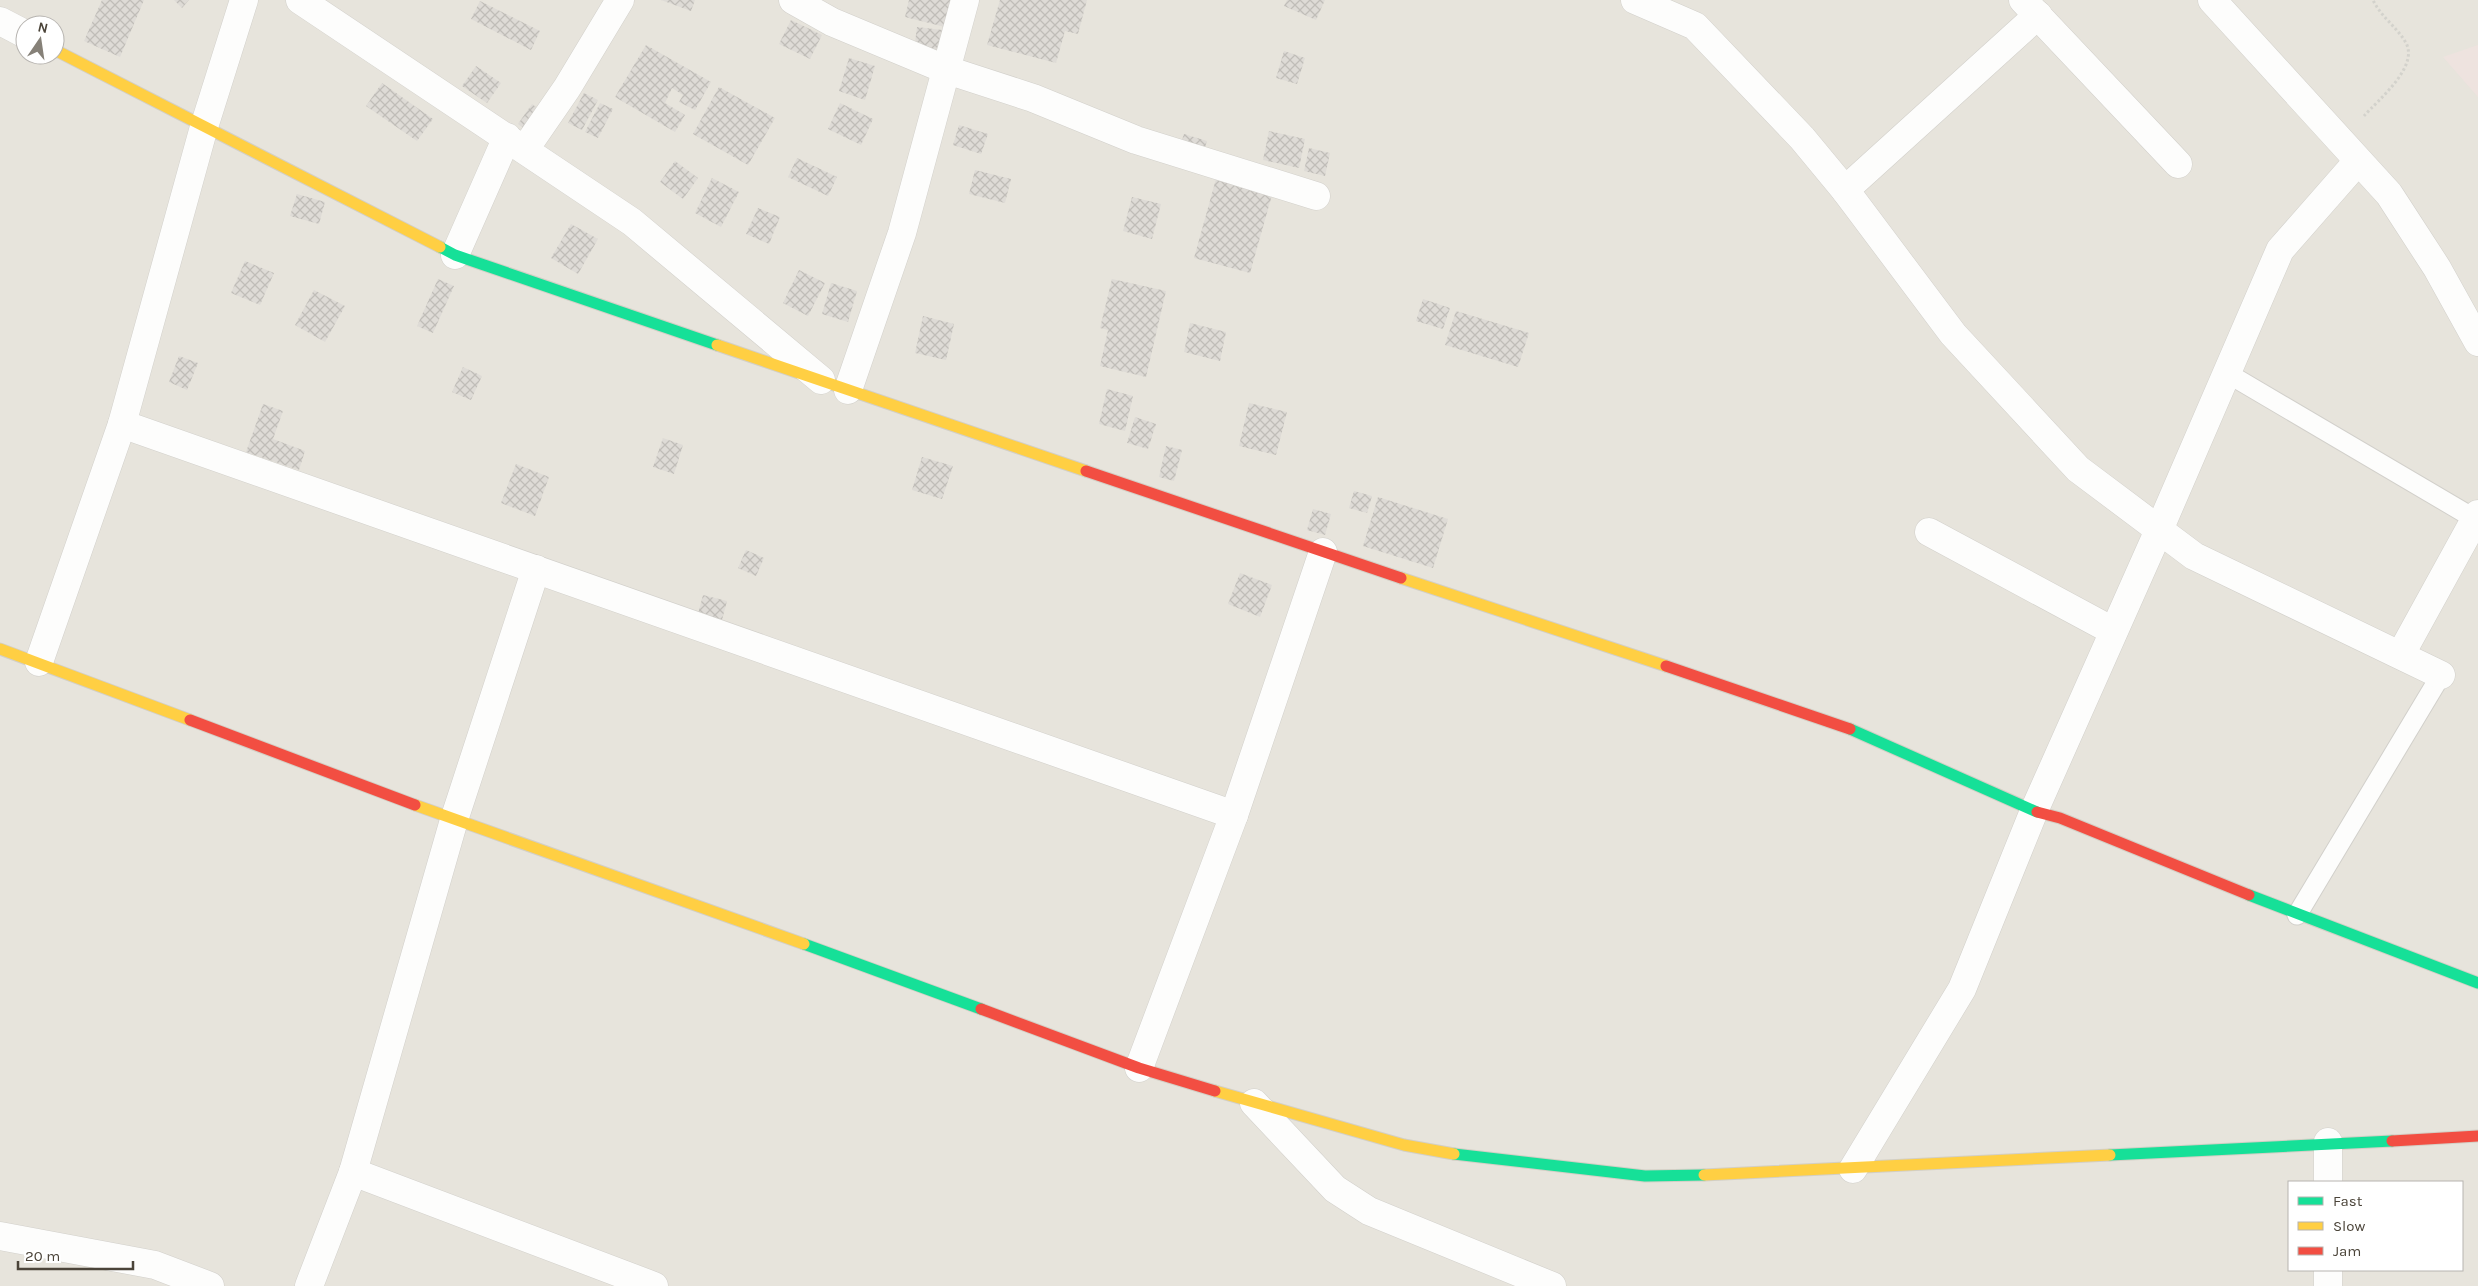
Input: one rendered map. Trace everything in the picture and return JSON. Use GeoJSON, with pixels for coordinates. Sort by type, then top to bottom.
{"type":"FeatureCollection","features":[{"type":"Feature","properties":{"kind":"street"},"geometry":{"type":"LineString","coordinates":[[39,662],[122,424],[204,127],[244,0]]}},
{"type":"Feature","properties":{"kind":"street"},"geometry":{"type":"LineString","coordinates":[[300,0],[632,222],[823,381]]}},
{"type":"Feature","properties":{"kind":"street"},"geometry":{"type":"LineString","coordinates":[[455,254],[516,143],[567,88],[620,0]]}},
{"type":"Feature","properties":{"kind":"street"},"geometry":{"type":"LineString","coordinates":[[793,0],[832,22],[947,70],[1033,98],[1136,140],[1316,196]]}},
{"type":"Feature","properties":{"kind":"street"},"geometry":{"type":"LineString","coordinates":[[848,390],[902,233],[965,0]]}},
{"type":"Feature","properties":{"kind":"street"},"geometry":{"type":"LineString","coordinates":[[1636,0],[1695,26],[1802,138],[1845,190],[1952,334],[2078,469],[2194,556],[2401,654],[2441,675]]}},
{"type":"Feature","properties":{"kind":"street"},"geometry":{"type":"LineString","coordinates":[[2212,0],[2389,194],[2438,268],[2478,342]]}},
{"type":"Feature","properties":{"kind":"street"},"geometry":{"type":"LineString","coordinates":[[1845,190],[2031,8],[2178,164]]}},
{"type":"Feature","properties":{"kind":"street"},"geometry":{"type":"LineString","coordinates":[[0,21],[15,29]]}},
{"type":"Feature","properties":{"kind":"street"},"geometry":{"type":"LineString","coordinates":[[65,55],[455,254],[1323,552],[1851,730],[2034,811],[2060,818],[2297,915],[2478,983]]}},
{"type":"Feature","properties":{"kind":"street"},"geometry":{"type":"LineString","coordinates":[[1852,1169],[1962,989],[2034,811],[2159,530],[2280,250],[2349,152]]}},
{"type":"Feature","properties":{"kind":"street"},"geometry":{"type":"LineString","coordinates":[[122,424],[1234,815]]}},
{"type":"Feature","properties":{"kind":"street"},"geometry":{"type":"LineString","coordinates":[[2401,654],[2477,517]]}},
{"type":"Feature","properties":{"kind":"street"},"geometry":{"type":"LineString","coordinates":[[1929,532],[2113,631]]}},
{"type":"Feature","properties":{"kind":"street"},"geometry":{"type":"LineString","coordinates":[[1140,1068],[1234,815],[1323,552]]}},
{"type":"Feature","properties":{"kind":"street"},"geometry":{"type":"LineString","coordinates":[[309,1286],[354,1172],[454,820],[536,569]]}},
{"type":"Feature","properties":{"kind":"street"},"geometry":{"type":"LineString","coordinates":[[0,649],[39,662],[454,820],[833,955],[1140,1068],[1254,1103],[1404,1145],[1477,1158],[1645,1176],[1740,1175],[2328,1142],[2478,1136]]}},
{"type":"Feature","properties":{"kind":"street"},"geometry":{"type":"LineString","coordinates":[[1254,1103],[1335,1189],[1370,1210],[1552,1286]]}},
{"type":"Feature","properties":{"kind":"street"},"geometry":{"type":"LineString","coordinates":[[2328,1142],[2328,1181]]}},
{"type":"Feature","properties":{"kind":"street"},"geometry":{"type":"LineString","coordinates":[[354,1172],[654,1286]]}},
{"type":"Feature","properties":{"kind":"street"},"geometry":{"type":"LineString","coordinates":[[0,1236],[155,1265],[210,1286]]}},
{"type":"Feature","properties":{"kind":"street"},"geometry":{"type":"LineString","coordinates":[[2328,1271],[2328,1286]]}},
{"type":"Feature","properties":{"kind":"lane"},"geometry":{"type":"LineString","coordinates":[[2226,373],[2477,517]]}},
{"type":"Feature","properties":{"kind":"lane"},"geometry":{"type":"LineString","coordinates":[[2297,915],[2441,675]]}},
{"type":"Feature","properties":{"kind":"path"},"geometry":{"type":"LineString","coordinates":[[2349,152],[2405,70],[2410,56],[2406,44],[2380,13],[2373,0]]}},
{"type":"Feature","properties":{"kind":"shaded area"},"geometry":{"type":"Polygon","coordinates":[[[0,0],[2478,0],[2478,1286],[0,1286],[0,0]]]}},
{"type":"Feature","properties":{"kind":"shaded area"},"geometry":{"type":"Polygon","coordinates":[[[2478,45],[2478,97],[2443,57],[2478,45]]]}},
{"type":"Feature","properties":{"kind":"building"},"geometry":{"type":"Polygon","coordinates":[[[102,0],[144,0],[120,57],[84,41],[102,0]]]}},
{"type":"Feature","properties":{"kind":"building"},"geometry":{"type":"Polygon","coordinates":[[[174,0],[189,0],[182,8],[174,0]]]}},
{"type":"Feature","properties":{"kind":"building"},"geometry":{"type":"Polygon","coordinates":[[[661,0],[695,0],[691,11],[661,0]]]}},
{"type":"Feature","properties":{"kind":"building"},"geometry":{"type":"Polygon","coordinates":[[[909,0],[951,0],[945,27],[905,17],[909,0]]]}},
{"type":"Feature","properties":{"kind":"building"},"geometry":{"type":"Polygon","coordinates":[[[1000,0],[1087,0],[1078,34],[1065,31],[1056,63],[987,45],[1000,0]]]}},
{"type":"Feature","properties":{"kind":"building"},"geometry":{"type":"Polygon","coordinates":[[[1287,0],[1325,0],[1316,20],[1284,6],[1287,0]]]}},
{"type":"Feature","properties":{"kind":"building"},"geometry":{"type":"Polygon","coordinates":[[[480,1],[540,31],[531,50],[471,19],[480,1]]]}},
{"type":"Feature","properties":{"kind":"building"},"geometry":{"type":"Polygon","coordinates":[[[791,20],[822,35],[810,59],[779,44],[791,20]]]}},
{"type":"Feature","properties":{"kind":"building"},"geometry":{"type":"Polygon","coordinates":[[[917,27],[942,30],[938,54],[914,50],[917,27]]]}},
{"type":"Feature","properties":{"kind":"building"},"geometry":{"type":"Polygon","coordinates":[[[646,45],[711,82],[695,110],[679,102],[683,95],[672,88],[665,103],[685,115],[675,132],[615,97],[646,45]]]}},
{"type":"Feature","properties":{"kind":"building"},"geometry":{"type":"Polygon","coordinates":[[[1284,51],[1305,58],[1297,84],[1276,78],[1284,51]]]}},
{"type":"Feature","properties":{"kind":"building"},"geometry":{"type":"Polygon","coordinates":[[[849,58],[875,66],[865,100],[839,91],[849,58]]]}},
{"type":"Feature","properties":{"kind":"building"},"geometry":{"type":"Polygon","coordinates":[[[476,66],[501,83],[487,103],[462,86],[476,66]]]}},
{"type":"Feature","properties":{"kind":"building"},"geometry":{"type":"Polygon","coordinates":[[[382,83],[433,119],[417,141],[366,106],[382,83]]]}},
{"type":"Feature","properties":{"kind":"building"},"geometry":{"type":"Polygon","coordinates":[[[719,87],[775,118],[748,165],[693,134],[719,87]]]}},
{"type":"Feature","properties":{"kind":"building"},"geometry":{"type":"Polygon","coordinates":[[[584,93],[598,100],[582,130],[568,123],[584,93]]]}},
{"type":"Feature","properties":{"kind":"building"},"geometry":{"type":"Polygon","coordinates":[[[600,103],[613,109],[598,138],[585,132],[600,103]]]}},
{"type":"Feature","properties":{"kind":"building"},"geometry":{"type":"Polygon","coordinates":[[[840,103],[873,119],[861,145],[828,129],[840,103]]]}},
{"type":"Feature","properties":{"kind":"building"},"geometry":{"type":"Polygon","coordinates":[[[532,104],[545,114],[531,134],[518,124],[532,104]]]}},
{"type":"Feature","properties":{"kind":"building"},"geometry":{"type":"Polygon","coordinates":[[[959,125],[988,134],[981,154],[953,145],[959,125]]]}},
{"type":"Feature","properties":{"kind":"building"},"geometry":{"type":"Polygon","coordinates":[[[1269,131],[1305,139],[1299,168],[1263,160],[1269,131]]]}},
{"type":"Feature","properties":{"kind":"building"},"geometry":{"type":"Polygon","coordinates":[[[1184,134],[1207,141],[1203,153],[1180,146],[1184,134]]]}},
{"type":"Feature","properties":{"kind":"building"},"geometry":{"type":"Polygon","coordinates":[[[1309,148],[1330,153],[1325,176],[1304,171],[1309,148]]]}},
{"type":"Feature","properties":{"kind":"building"},"geometry":{"type":"Polygon","coordinates":[[[797,158],[837,177],[828,196],[788,177],[797,158]]]}},
{"type":"Feature","properties":{"kind":"building"},"geometry":{"type":"Polygon","coordinates":[[[675,161],[698,178],[683,199],[660,182],[675,161]]]}},
{"type":"Feature","properties":{"kind":"building"},"geometry":{"type":"Polygon","coordinates":[[[975,170],[1011,179],[1005,203],[969,194],[975,170]]]}},
{"type":"Feature","properties":{"kind":"building"},"geometry":{"type":"Polygon","coordinates":[[[712,178],[739,192],[721,227],[695,213],[712,178]]]}},
{"type":"Feature","properties":{"kind":"building"},"geometry":{"type":"Polygon","coordinates":[[[1216,179],[1272,195],[1250,273],[1194,258],[1216,179]]]}},
{"type":"Feature","properties":{"kind":"building"},"geometry":{"type":"Polygon","coordinates":[[[297,194],[325,202],[319,224],[290,216],[297,194]]]}},
{"type":"Feature","properties":{"kind":"building"},"geometry":{"type":"Polygon","coordinates":[[[1132,197],[1161,204],[1152,239],[1123,231],[1132,197]]]}},
{"type":"Feature","properties":{"kind":"building"},"geometry":{"type":"Polygon","coordinates":[[[758,208],[780,217],[769,244],[746,234],[758,208]]]}},
{"type":"Feature","properties":{"kind":"building"},"geometry":{"type":"Polygon","coordinates":[[[571,224],[598,239],[578,274],[551,258],[571,224]]]}},
{"type":"Feature","properties":{"kind":"building"},"geometry":{"type":"Polygon","coordinates":[[[245,261],[274,273],[260,305],[231,293],[245,261]]]}},
{"type":"Feature","properties":{"kind":"building"},"geometry":{"type":"Polygon","coordinates":[[[799,270],[825,283],[808,316],[783,303],[799,270]]]}},
{"type":"Feature","properties":{"kind":"building"},"geometry":{"type":"Polygon","coordinates":[[[438,279],[454,286],[433,333],[417,326],[438,279]]]}},
{"type":"Feature","properties":{"kind":"building"},"geometry":{"type":"Polygon","coordinates":[[[1112,279],[1166,291],[1146,377],[1100,366],[1108,330],[1100,328],[1112,279]]]}},
{"type":"Feature","properties":{"kind":"building"},"geometry":{"type":"Polygon","coordinates":[[[831,283],[857,291],[848,322],[822,314],[831,283]]]}},
{"type":"Feature","properties":{"kind":"building"},"geometry":{"type":"Polygon","coordinates":[[[314,290],[345,306],[325,342],[295,325],[314,290]]]}},
{"type":"Feature","properties":{"kind":"building"},"geometry":{"type":"Polygon","coordinates":[[[1423,299],[1450,308],[1443,329],[1416,321],[1423,299]]]}},
{"type":"Feature","properties":{"kind":"building"},"geometry":{"type":"Polygon","coordinates":[[[1456,311],[1529,333],[1518,367],[1445,345],[1456,311]]]}},
{"type":"Feature","properties":{"kind":"building"},"geometry":{"type":"Polygon","coordinates":[[[923,316],[954,324],[946,360],[915,353],[923,316]]]}},
{"type":"Feature","properties":{"kind":"building"},"geometry":{"type":"Polygon","coordinates":[[[1190,323],[1226,332],[1220,361],[1184,352],[1190,323]]]}},
{"type":"Feature","properties":{"kind":"building"},"geometry":{"type":"Polygon","coordinates":[[[179,356],[198,363],[187,390],[169,382],[179,356]]]}},
{"type":"Feature","properties":{"kind":"building"},"geometry":{"type":"Polygon","coordinates":[[[463,367],[482,376],[471,400],[452,392],[463,367]]]}},
{"type":"Feature","properties":{"kind":"building"},"geometry":{"type":"Polygon","coordinates":[[[1107,389],[1133,396],[1125,431],[1099,424],[1107,389]]]}},
{"type":"Feature","properties":{"kind":"building"},"geometry":{"type":"Polygon","coordinates":[[[1249,403],[1287,412],[1276,455],[1239,446],[1249,403]]]}},
{"type":"Feature","properties":{"kind":"building"},"geometry":{"type":"Polygon","coordinates":[[[263,404],[283,411],[273,439],[305,451],[299,470],[246,452],[263,404]]]}},
{"type":"Feature","properties":{"kind":"building"},"geometry":{"type":"Polygon","coordinates":[[[1135,417],[1156,424],[1148,449],[1127,443],[1135,417]]]}},
{"type":"Feature","properties":{"kind":"building"},"geometry":{"type":"Polygon","coordinates":[[[663,438],[683,445],[674,474],[653,467],[663,438]]]}},
{"type":"Feature","properties":{"kind":"building"},"geometry":{"type":"Polygon","coordinates":[[[1166,446],[1182,450],[1174,481],[1159,477],[1166,446]]]}},
{"type":"Feature","properties":{"kind":"building"},"geometry":{"type":"Polygon","coordinates":[[[922,457],[953,466],[942,499],[912,490],[922,457]]]}},
{"type":"Feature","properties":{"kind":"building"},"geometry":{"type":"Polygon","coordinates":[[[516,464],[549,477],[535,516],[501,503],[516,464]]]}},
{"type":"Feature","properties":{"kind":"building"},"geometry":{"type":"Polygon","coordinates":[[[1354,491],[1372,496],[1367,513],[1349,508],[1354,491]]]}},
{"type":"Feature","properties":{"kind":"building"},"geometry":{"type":"Polygon","coordinates":[[[1378,497],[1448,519],[1433,568],[1363,546],[1378,497]]]}},
{"type":"Feature","properties":{"kind":"building"},"geometry":{"type":"Polygon","coordinates":[[[1313,509],[1331,514],[1325,535],[1307,530],[1313,509]]]}},
{"type":"Feature","properties":{"kind":"building"},"geometry":{"type":"Polygon","coordinates":[[[746,550],[764,558],[756,576],[738,568],[746,550]]]}},
{"type":"Feature","properties":{"kind":"building"},"geometry":{"type":"Polygon","coordinates":[[[1240,573],[1272,585],[1260,617],[1228,604],[1240,573]]]}},
{"type":"Feature","properties":{"kind":"building"},"geometry":{"type":"Polygon","coordinates":[[[703,595],[727,601],[722,620],[698,614],[703,595]]]}},
{"type":"Feature","properties":{"kind":"traffic: fast"},"geometry":{"type":"LineString","coordinates":[[440,247],[455,255],[717,345]]}},
{"type":"Feature","properties":{"kind":"traffic: fast"},"geometry":{"type":"LineString","coordinates":[[1850,729],[2037,812]]}},
{"type":"Feature","properties":{"kind":"traffic: fast"},"geometry":{"type":"LineString","coordinates":[[2249,895],[2478,983]]}},
{"type":"Feature","properties":{"kind":"traffic: fast"},"geometry":{"type":"LineString","coordinates":[[804,944],[981,1009]]}},
{"type":"Feature","properties":{"kind":"traffic: fast"},"geometry":{"type":"LineString","coordinates":[[2110,1155],[2392,1141]]}},
{"type":"Feature","properties":{"kind":"traffic: fast"},"geometry":{"type":"LineString","coordinates":[[1454,1154],[1645,1176],[1704,1175]]}},
{"type":"Feature","properties":{"kind":"traffic: slow"},"geometry":{"type":"LineString","coordinates":[[65,55],[440,247]]}},
{"type":"Feature","properties":{"kind":"traffic: slow"},"geometry":{"type":"LineString","coordinates":[[717,345],[1086,471]]}},
{"type":"Feature","properties":{"kind":"traffic: slow"},"geometry":{"type":"LineString","coordinates":[[1401,578],[1666,666]]}},
{"type":"Feature","properties":{"kind":"traffic: slow"},"geometry":{"type":"LineString","coordinates":[[0,649],[190,720]]}},
{"type":"Feature","properties":{"kind":"traffic: slow"},"geometry":{"type":"LineString","coordinates":[[415,805],[804,944]]}},
{"type":"Feature","properties":{"kind":"traffic: slow"},"geometry":{"type":"LineString","coordinates":[[1215,1091],[1404,1145],[1454,1154]]}},
{"type":"Feature","properties":{"kind":"traffic: slow"},"geometry":{"type":"LineString","coordinates":[[1704,1175],[2110,1155]]}},
{"type":"Feature","properties":{"kind":"traffic: jam"},"geometry":{"type":"LineString","coordinates":[[1086,471],[1401,578]]}},
{"type":"Feature","properties":{"kind":"traffic: jam"},"geometry":{"type":"LineString","coordinates":[[1666,666],[1850,729]]}},
{"type":"Feature","properties":{"kind":"traffic: jam"},"geometry":{"type":"LineString","coordinates":[[190,720],[415,805]]}},
{"type":"Feature","properties":{"kind":"traffic: jam"},"geometry":{"type":"LineString","coordinates":[[2037,812],[2060,818],[2249,895]]}},
{"type":"Feature","properties":{"kind":"traffic: jam"},"geometry":{"type":"LineString","coordinates":[[981,1009],[1139,1068],[1215,1091]]}},
{"type":"Feature","properties":{"kind":"traffic: jam"},"geometry":{"type":"LineString","coordinates":[[2392,1141],[2478,1136]]}}]}
